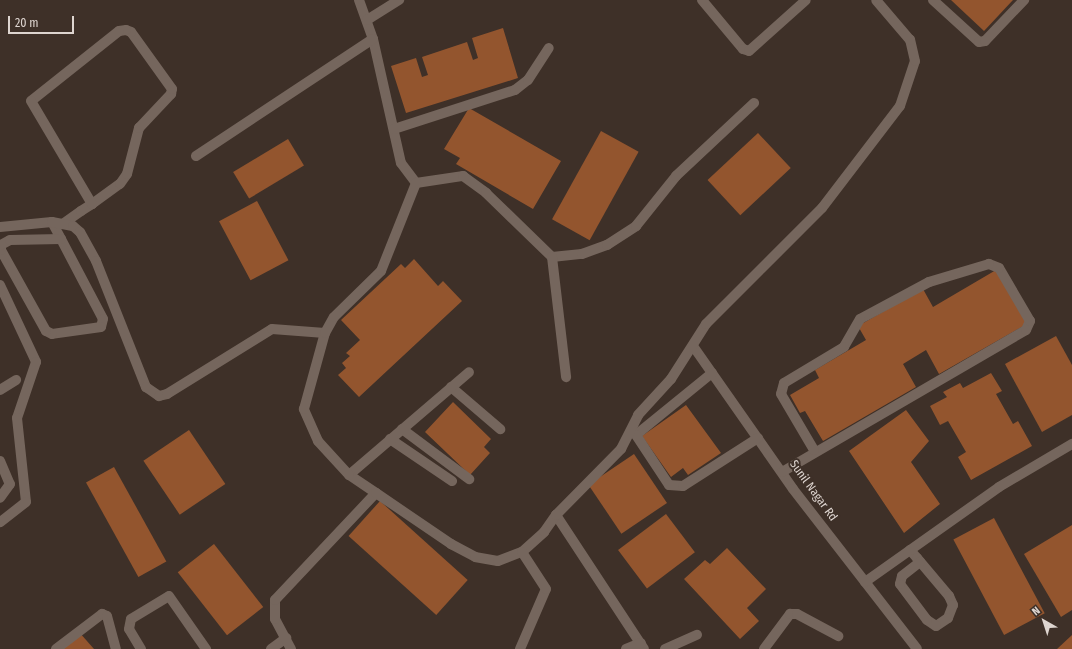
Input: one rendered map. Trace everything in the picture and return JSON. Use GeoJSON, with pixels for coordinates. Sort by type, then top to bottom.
{"type":"FeatureCollection","features":[{"type":"Feature","properties":{"kind":"street"},"geometry":{"type":"LineString","coordinates":[[359,0],[374,39],[401,162],[416,183]]}},
{"type":"Feature","properties":{"kind":"street"},"geometry":{"type":"LineString","coordinates":[[367,20],[399,0]]}},
{"type":"Feature","properties":{"kind":"street"},"geometry":{"type":"LineString","coordinates":[[702,0],[743,49],[749,51],[806,0]]}},
{"type":"Feature","properties":{"kind":"street"},"geometry":{"type":"LineString","coordinates":[[416,183],[381,271],[334,317],[324,333],[304,409],[318,441],[349,475],[475,557],[498,561],[522,552],[544,532],[556,515],[621,449],[638,415],[672,379],[693,346],[721,307],[822,208],[900,106],[915,61],[910,40],[876,0]]}},
{"type":"Feature","properties":{"kind":"street"},"geometry":{"type":"LineString","coordinates":[[933,0],[979,42],[985,41],[1024,0]]}},
{"type":"Feature","properties":{"kind":"street"},"geometry":{"type":"LineString","coordinates":[[64,223],[92,204],[120,184],[127,174],[139,128],[172,94],[172,89],[132,32],[126,30],[119,31],[31,101],[92,204]]}},
{"type":"Feature","properties":{"kind":"street"},"geometry":{"type":"LineString","coordinates":[[196,156],[374,39]]}},
{"type":"Feature","properties":{"kind":"street"},"geometry":{"type":"LineString","coordinates":[[394,129],[514,90],[528,80],[549,48]]}},
{"type":"Feature","properties":{"kind":"street"},"geometry":{"type":"LineString","coordinates":[[552,257],[582,254],[607,245],[636,226],[676,176],[754,102]]}},
{"type":"Feature","properties":{"kind":"street"},"geometry":{"type":"LineString","coordinates":[[416,183],[463,176],[486,193],[552,257],[566,378]]}},
{"type":"Feature","properties":{"kind":"street"},"geometry":{"type":"LineString","coordinates":[[0,227],[52,222],[64,223],[80,232],[89,246],[146,387],[158,396],[168,394],[272,330],[324,333]]}},
{"type":"Feature","properties":{"kind":"street"},"geometry":{"type":"LineString","coordinates":[[52,222],[61,239],[103,319],[101,328],[52,334],[46,331],[1,250],[1,245],[10,240],[61,239]]}},
{"type":"Feature","properties":{"kind":"street"},"geometry":{"type":"LineString","coordinates":[[782,472],[814,450],[1026,330],[1030,321],[999,268],[989,264],[929,282],[860,319],[844,347],[784,383],[781,394],[814,450]]}},
{"type":"Feature","properties":{"kind":"street"},"geometry":{"type":"LineString","coordinates":[[0,285],[4,305],[36,362],[17,418],[26,502],[0,522]]}},
{"type":"Feature","properties":{"kind":"street","name":"Sunil Nagar Rd"},"geometry":{"type":"LineString","coordinates":[[693,346],[782,472],[917,649]]}},
{"type":"Feature","properties":{"kind":"street"},"geometry":{"type":"LineString","coordinates":[[349,475],[469,372]]}},
{"type":"Feature","properties":{"kind":"street"},"geometry":{"type":"LineString","coordinates":[[712,373],[636,435],[669,485],[683,486],[758,438]]}},
{"type":"Feature","properties":{"kind":"street"},"geometry":{"type":"LineString","coordinates":[[0,390],[16,380]]}},
{"type":"Feature","properties":{"kind":"street"},"geometry":{"type":"LineString","coordinates":[[451,387],[500,429]]}},
{"type":"Feature","properties":{"kind":"street"},"geometry":{"type":"LineString","coordinates":[[402,429],[469,479]]}},
{"type":"Feature","properties":{"kind":"street"},"geometry":{"type":"LineString","coordinates":[[390,439],[452,481]]}},
{"type":"Feature","properties":{"kind":"street"},"geometry":{"type":"LineString","coordinates":[[865,582],[999,487],[1072,444]]}},
{"type":"Feature","properties":{"kind":"street"},"geometry":{"type":"LineString","coordinates":[[0,461],[10,484],[0,498]]}},
{"type":"Feature","properties":{"kind":"street"},"geometry":{"type":"LineString","coordinates":[[291,649],[275,619],[275,600],[376,493]]}},
{"type":"Feature","properties":{"kind":"street"},"geometry":{"type":"LineString","coordinates":[[556,515],[643,646],[626,649]]}},
{"type":"Feature","properties":{"kind":"street"},"geometry":{"type":"LineString","coordinates":[[910,550],[920,562],[953,605],[948,618],[936,626],[927,620],[900,584],[902,576],[920,562]]}},
{"type":"Feature","properties":{"kind":"street"},"geometry":{"type":"LineString","coordinates":[[520,649],[546,589],[522,552]]}},
{"type":"Feature","properties":{"kind":"street"},"geometry":{"type":"LineString","coordinates":[[141,649],[129,629],[131,619],[169,596],[206,649]]}},
{"type":"Feature","properties":{"kind":"street"},"geometry":{"type":"LineString","coordinates":[[56,649],[102,614],[107,616],[116,649]]}},
{"type":"Feature","properties":{"kind":"street"},"geometry":{"type":"LineString","coordinates":[[764,649],[790,614],[798,614],[838,636]]}},
{"type":"Feature","properties":{"kind":"street"},"geometry":{"type":"LineString","coordinates":[[665,649],[697,635]]}},
{"type":"Feature","properties":{"kind":"street"},"geometry":{"type":"LineString","coordinates":[[271,649],[286,638]]}},
{"type":"Feature","properties":{"kind":"building"},"geometry":{"type":"Polygon","coordinates":[[[951,0],[1013,0],[984,31],[951,0]]]}},
{"type":"Feature","properties":{"kind":"building"},"geometry":{"type":"Polygon","coordinates":[[[503,28],[518,78],[406,113],[391,66],[416,58],[422,77],[428,75],[422,57],[467,42],[473,60],[478,58],[472,38],[503,28]]]}},
{"type":"Feature","properties":{"kind":"building"},"geometry":{"type":"Polygon","coordinates":[[[469,108],[561,161],[533,209],[456,164],[460,158],[444,149],[469,108]]]}},
{"type":"Feature","properties":{"kind":"building"},"geometry":{"type":"Polygon","coordinates":[[[601,131],[639,152],[590,240],[552,219],[601,131]]]}},
{"type":"Feature","properties":{"kind":"building"},"geometry":{"type":"Polygon","coordinates":[[[758,133],[791,168],[740,215],[708,180],[758,133]]]}},
{"type":"Feature","properties":{"kind":"building"},"geometry":{"type":"Polygon","coordinates":[[[288,139],[304,166],[249,199],[233,172],[288,139]]]}},
{"type":"Feature","properties":{"kind":"building"},"geometry":{"type":"Polygon","coordinates":[[[257,201],[288,260],[250,280],[219,221],[257,201]]]}},
{"type":"Feature","properties":{"kind":"building"},"geometry":{"type":"Polygon","coordinates":[[[414,259],[438,286],[443,281],[462,301],[359,397],[338,375],[346,368],[342,363],[350,356],[346,353],[360,340],[341,320],[401,264],[405,268],[414,259]]]}},
{"type":"Feature","properties":{"kind":"building"},"geometry":{"type":"Polygon","coordinates":[[[996,270],[1027,324],[939,374],[926,350],[903,364],[916,387],[823,441],[805,411],[800,413],[790,395],[819,378],[815,370],[866,340],[858,326],[923,289],[933,307],[996,270]]]}},
{"type":"Feature","properties":{"kind":"building"},"geometry":{"type":"Polygon","coordinates":[[[1056,336],[1072,365],[1072,415],[1042,432],[1005,364],[1056,336]]]}},
{"type":"Feature","properties":{"kind":"building"},"geometry":{"type":"Polygon","coordinates":[[[991,373],[1002,391],[996,394],[1013,424],[1018,421],[1032,446],[971,480],[958,457],[966,452],[948,421],[940,425],[930,406],[947,397],[943,392],[960,383],[963,388],[991,373]]]}},
{"type":"Feature","properties":{"kind":"building"},"geometry":{"type":"Polygon","coordinates":[[[453,402],[491,439],[484,447],[490,453],[470,475],[425,432],[453,402]]]}},
{"type":"Feature","properties":{"kind":"building"},"geometry":{"type":"Polygon","coordinates":[[[686,405],[721,453],[688,475],[683,468],[671,477],[642,436],[686,405]]]}},
{"type":"Feature","properties":{"kind":"building"},"geometry":{"type":"Polygon","coordinates":[[[906,410],[929,441],[911,462],[940,504],[904,533],[849,451],[906,410]]]}},
{"type":"Feature","properties":{"kind":"building"},"geometry":{"type":"Polygon","coordinates":[[[189,430],[225,484],[180,515],[143,461],[189,430]]]}},
{"type":"Feature","properties":{"kind":"building"},"geometry":{"type":"Polygon","coordinates":[[[634,454],[667,503],[621,534],[588,485],[634,454]]]}},
{"type":"Feature","properties":{"kind":"building"},"geometry":{"type":"Polygon","coordinates":[[[114,467],[166,561],[138,577],[86,483],[114,467]]]}},
{"type":"Feature","properties":{"kind":"building"},"geometry":{"type":"Polygon","coordinates":[[[380,501],[468,580],[436,615],[349,536],[380,501]]]}},
{"type":"Feature","properties":{"kind":"building"},"geometry":{"type":"Polygon","coordinates":[[[666,514],[695,552],[647,588],[618,550],[666,514]]]}},
{"type":"Feature","properties":{"kind":"building"},"geometry":{"type":"Polygon","coordinates":[[[994,518],[1045,613],[1004,635],[953,540],[994,518]]]}},
{"type":"Feature","properties":{"kind":"building"},"geometry":{"type":"Polygon","coordinates":[[[1072,525],[1072,610],[1061,617],[1024,554],[1072,525]]]}},
{"type":"Feature","properties":{"kind":"building"},"geometry":{"type":"Polygon","coordinates":[[[214,544],[263,607],[227,635],[178,572],[214,544]]]}},
{"type":"Feature","properties":{"kind":"building"},"geometry":{"type":"Polygon","coordinates":[[[727,548],[766,589],[747,608],[759,621],[740,639],[684,579],[705,560],[710,564],[727,548]]]}},
{"type":"Feature","properties":{"kind":"building"},"geometry":{"type":"Polygon","coordinates":[[[79,632],[94,649],[61,649],[79,632]]]}},
{"type":"Feature","properties":{"kind":"building"},"geometry":{"type":"Polygon","coordinates":[[[1072,635],[1072,649],[1057,649],[1072,635]]]}}]}
